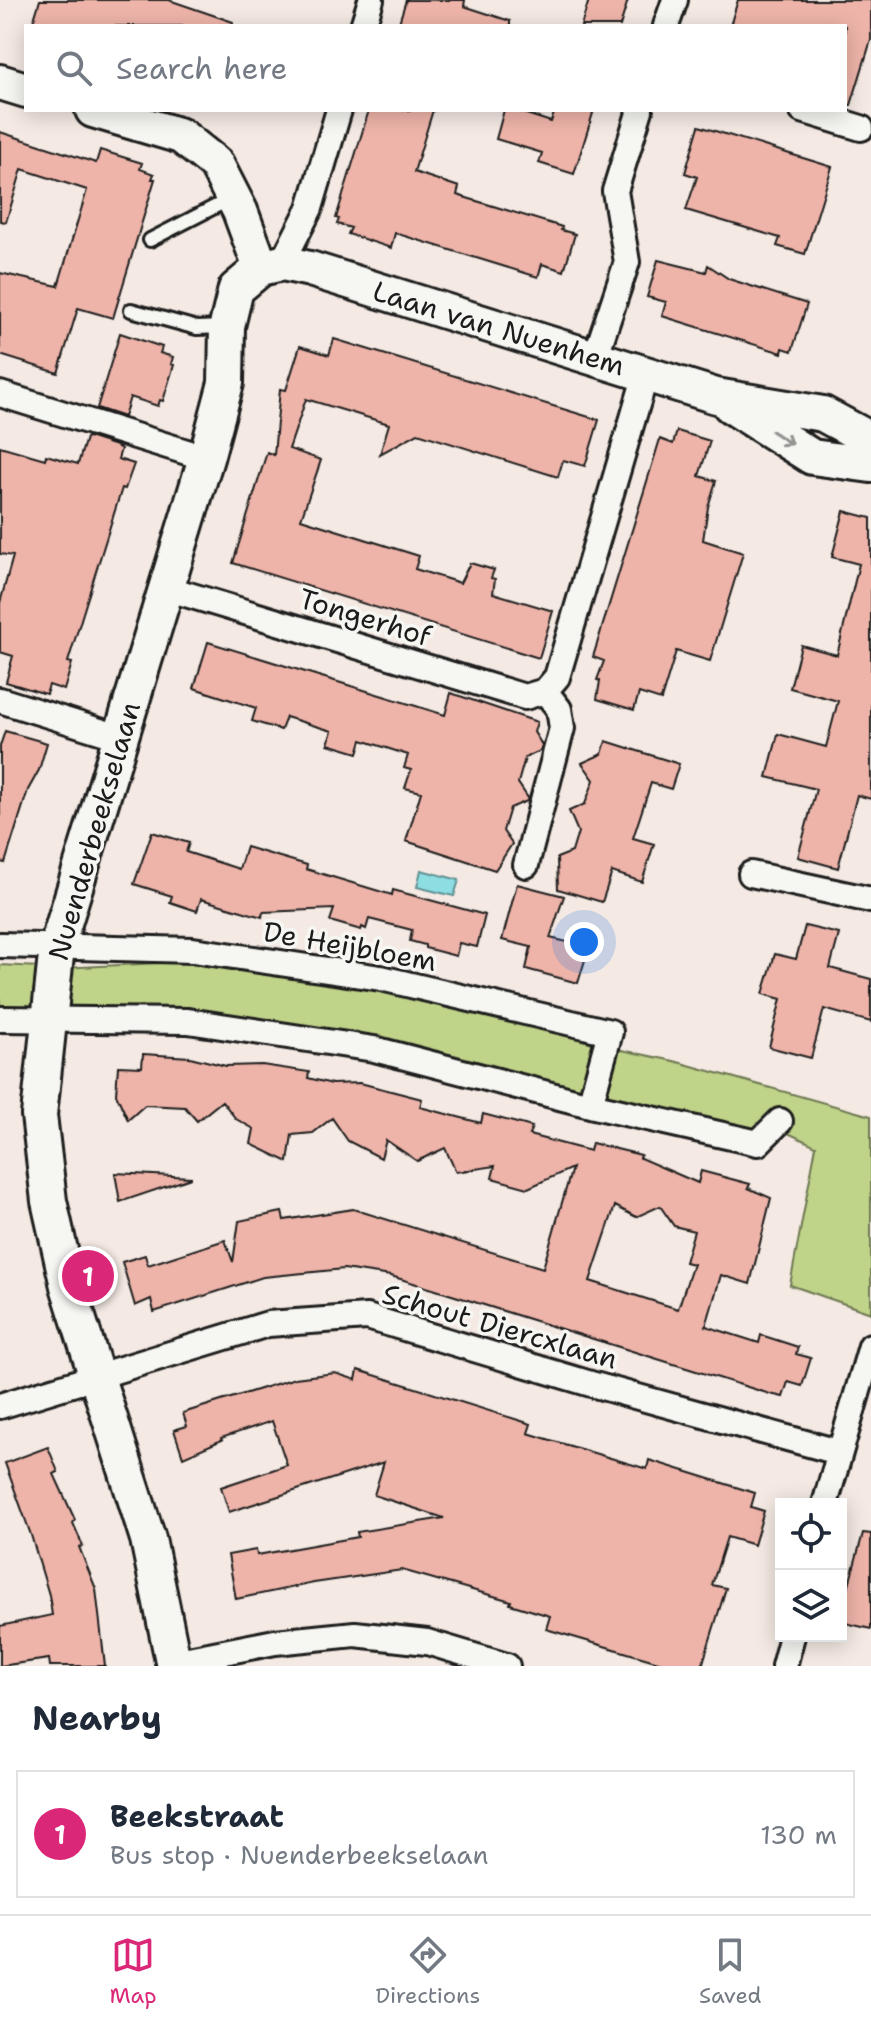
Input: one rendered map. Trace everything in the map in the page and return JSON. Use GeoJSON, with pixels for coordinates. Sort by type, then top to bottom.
{"type":"FeatureCollection","features":[{"type":"Feature","properties":{"kind":"street"},"geometry":{"type":"LineString","coordinates":[[364,24],[371,0]]}},
{"type":"Feature","properties":{"kind":"street"},"geometry":{"type":"LineString","coordinates":[[667,24],[675,0]]}},
{"type":"Feature","properties":{"kind":"street"},"geometry":{"type":"LineString","coordinates":[[0,82],[24,89]]}},
{"type":"Feature","properties":{"kind":"street"},"geometry":{"type":"LineString","coordinates":[[100,112],[181,136],[216,164],[272,266],[310,208],[338,112]]}},
{"type":"Feature","properties":{"kind":"street"},"geometry":{"type":"LineString","coordinates":[[595,358],[627,262],[615,191],[639,112]]}},
{"type":"Feature","properties":{"kind":"street"},"geometry":{"type":"LineString","coordinates":[[809,112],[861,128]]}},
{"type":"Feature","properties":{"kind":"street","name":"Laan van Nuenhem"},"geometry":{"type":"LineString","coordinates":[[272,266],[310,269],[716,396],[823,414],[871,440]]}},
{"type":"Feature","properties":{"kind":"street","name":"Nuenderbeekselaan"},"geometry":{"type":"LineString","coordinates":[[173,1664],[148,1539],[68,1286],[49,1201],[39,1115],[57,946],[206,458],[226,383],[227,326],[236,289],[272,266]]}},
{"type":"Feature","properties":{"kind":"street"},"geometry":{"type":"LineString","coordinates":[[526,865],[562,728],[559,709],[545,691],[557,677],[646,374]]}},
{"type":"Feature","properties":{"kind":"street"},"geometry":{"type":"LineString","coordinates":[[0,394],[206,458]]}},
{"type":"Feature","properties":{"kind":"street","name":"Laan van Nuenhem"},"geometry":{"type":"LineString","coordinates":[[716,396],[812,457],[871,465]]}},
{"type":"Feature","properties":{"kind":"street","name":"Tongerhof"},"geometry":{"type":"LineString","coordinates":[[166,588],[525,697],[545,691]]}},
{"type":"Feature","properties":{"kind":"street"},"geometry":{"type":"LineString","coordinates":[[0,700],[119,737]]}},
{"type":"Feature","properties":{"kind":"street"},"geometry":{"type":"LineString","coordinates":[[751,874],[871,900]]}},
{"type":"Feature","properties":{"kind":"street","name":"De Heijbloem"},"geometry":{"type":"LineString","coordinates":[[0,945],[193,950],[381,978],[610,1032],[590,1105]]}},
{"type":"Feature","properties":{"kind":"street"},"geometry":{"type":"LineString","coordinates":[[0,1019],[188,1021],[358,1047],[758,1143],[780,1121]]}},
{"type":"Feature","properties":{"kind":"street","name":"Schout Diercxlaan"},"geometry":{"type":"LineString","coordinates":[[0,1406],[268,1324],[367,1317],[591,1384],[838,1452]]}},
{"type":"Feature","properties":{"kind":"street"},"geometry":{"type":"LineString","coordinates":[[826,1498],[870,1346]]}},
{"type":"Feature","properties":{"kind":"street"},"geometry":{"type":"LineString","coordinates":[[173,1664],[275,1642],[355,1634],[426,1654],[507,1666]]}},
{"type":"Feature","properties":{"kind":"street"},"geometry":{"type":"LineString","coordinates":[[784,1666],[790,1642]]}},
{"type":"Feature","properties":{"kind":"lane"},"geometry":{"type":"LineString","coordinates":[[150,240],[233,198]]}},
{"type":"Feature","properties":{"kind":"lane"},"geometry":{"type":"LineString","coordinates":[[131,310],[197,328],[227,326]]}},
{"type":"Feature","properties":{"kind":"green space"},"geometry":{"type":"Polygon","coordinates":[[[201,961],[389,989],[612,1048],[674,1061],[871,1116],[871,1313],[790,1285],[816,1146],[788,1133],[766,1154],[598,1116],[382,1061],[196,1032],[0,1014],[0,965],[60,968],[201,961]]]}},
{"type":"Feature","properties":{"kind":"water"},"geometry":{"type":"Polygon","coordinates":[[[421,870],[459,880],[454,896],[417,887],[421,870]]]}},
{"type":"Feature","properties":{"kind":"building"},"geometry":{"type":"Polygon","coordinates":[[[40,0],[169,0],[233,22],[232,24],[33,24],[40,0]]]}},
{"type":"Feature","properties":{"kind":"building"},"geometry":{"type":"Polygon","coordinates":[[[406,0],[465,0],[464,6],[510,21],[510,24],[399,24],[406,0]]]}},
{"type":"Feature","properties":{"kind":"building"},"geometry":{"type":"Polygon","coordinates":[[[589,0],[628,0],[621,24],[582,24],[589,0]]]}},
{"type":"Feature","properties":{"kind":"building"},"geometry":{"type":"Polygon","coordinates":[[[738,0],[871,0],[871,40],[851,105],[847,105],[847,24],[731,24],[738,0]]]}},
{"type":"Feature","properties":{"kind":"building"},"geometry":{"type":"Polygon","coordinates":[[[368,112],[432,112],[414,172],[459,187],[457,195],[562,227],[561,230],[575,234],[564,271],[542,264],[538,277],[395,233],[391,248],[348,234],[351,228],[337,224],[339,219],[336,218],[368,112]]]}},
{"type":"Feature","properties":{"kind":"building"},"geometry":{"type":"Polygon","coordinates":[[[503,112],[520,112],[551,122],[554,112],[593,112],[574,174],[539,163],[542,153],[496,139],[503,112]]]}},
{"type":"Feature","properties":{"kind":"building"},"geometry":{"type":"Polygon","coordinates":[[[699,126],[832,167],[805,254],[777,246],[780,238],[686,210],[697,177],[685,173],[699,126]]]}},
{"type":"Feature","properties":{"kind":"building"},"geometry":{"type":"Polygon","coordinates":[[[0,132],[96,163],[100,150],[142,163],[140,169],[154,174],[113,318],[78,308],[58,373],[0,355],[0,273],[58,286],[87,190],[22,169],[6,222],[0,221],[0,132]]]}},
{"type":"Feature","properties":{"kind":"building"},"geometry":{"type":"Polygon","coordinates":[[[658,260],[706,272],[708,265],[729,279],[807,304],[792,351],[783,348],[782,353],[662,316],[666,302],[647,297],[658,260]]]}},
{"type":"Feature","properties":{"kind":"building"},"geometry":{"type":"Polygon","coordinates":[[[120,333],[162,347],[160,353],[173,357],[171,364],[174,365],[163,401],[160,400],[158,406],[130,397],[124,417],[97,408],[120,333]]]}},
{"type":"Feature","properties":{"kind":"building"},"geometry":{"type":"Polygon","coordinates":[[[334,339],[599,420],[585,466],[563,460],[558,477],[418,433],[380,454],[389,424],[306,399],[289,449],[321,460],[301,519],[419,556],[415,569],[460,583],[470,563],[494,570],[491,578],[495,579],[493,593],[553,611],[539,658],[233,563],[267,452],[274,455],[280,389],[286,390],[300,346],[329,355],[334,339]]]}},
{"type":"Feature","properties":{"kind":"building"},"geometry":{"type":"Polygon","coordinates":[[[677,431],[710,441],[699,476],[716,481],[703,540],[743,553],[710,661],[676,651],[661,700],[639,693],[634,710],[597,699],[600,681],[597,680],[604,661],[593,657],[660,439],[673,444],[677,431]]]}},
{"type":"Feature","properties":{"kind":"building"},"geometry":{"type":"Polygon","coordinates":[[[88,437],[116,446],[121,449],[118,459],[134,464],[125,489],[122,488],[83,613],[68,662],[72,663],[64,690],[49,685],[46,694],[6,682],[13,656],[0,652],[0,603],[13,556],[0,554],[0,446],[45,459],[46,455],[78,464],[88,437]]]}},
{"type":"Feature","properties":{"kind":"building"},"geometry":{"type":"Polygon","coordinates":[[[844,511],[871,518],[871,799],[857,795],[838,868],[798,857],[816,789],[767,777],[778,734],[826,747],[838,701],[790,688],[801,645],[837,655],[859,564],[832,557],[844,511]]]}},
{"type":"Feature","properties":{"kind":"building"},"geometry":{"type":"Polygon","coordinates":[[[208,642],[445,715],[451,693],[537,722],[534,732],[542,745],[540,751],[525,758],[518,783],[528,798],[510,808],[503,831],[512,844],[495,870],[406,841],[421,792],[405,788],[411,770],[404,768],[408,755],[362,740],[358,753],[328,744],[332,731],[286,717],[281,730],[252,721],[256,708],[194,688],[208,642]]]}},
{"type":"Feature","properties":{"kind":"building"},"geometry":{"type":"Polygon","coordinates":[[[5,731],[47,743],[39,770],[28,790],[5,863],[0,862],[0,746],[5,731]]]}},
{"type":"Feature","properties":{"kind":"building"},"geometry":{"type":"Polygon","coordinates":[[[606,741],[679,764],[671,789],[651,783],[633,838],[654,844],[642,882],[612,872],[602,902],[558,889],[557,858],[572,852],[578,832],[569,811],[585,804],[594,780],[582,763],[602,754],[606,741]]]}},
{"type":"Feature","properties":{"kind":"building"},"geometry":{"type":"Polygon","coordinates":[[[152,832],[189,843],[186,852],[239,869],[246,847],[392,895],[393,890],[485,915],[477,947],[459,943],[456,956],[425,948],[425,945],[410,941],[412,930],[369,919],[366,929],[362,927],[361,930],[330,921],[334,909],[263,912],[262,917],[201,899],[197,911],[170,902],[172,896],[134,884],[152,832]]]}},
{"type":"Feature","properties":{"kind":"building"},"geometry":{"type":"Polygon","coordinates":[[[517,884],[564,896],[550,938],[589,947],[578,983],[526,969],[531,947],[502,940],[517,884]]]}},
{"type":"Feature","properties":{"kind":"building"},"geometry":{"type":"Polygon","coordinates":[[[805,926],[839,934],[830,968],[871,979],[871,1022],[824,1009],[811,1058],[769,1047],[781,999],[763,994],[775,954],[796,959],[805,926]]]}},
{"type":"Feature","properties":{"kind":"building"},"geometry":{"type":"Polygon","coordinates":[[[143,1054],[190,1057],[226,1066],[262,1065],[309,1072],[308,1078],[332,1084],[360,1083],[422,1099],[420,1107],[481,1123],[483,1114],[532,1127],[529,1135],[590,1151],[592,1143],[641,1155],[640,1158],[698,1183],[701,1171],[750,1184],[748,1188],[771,1198],[750,1284],[721,1275],[706,1326],[759,1343],[761,1335],[798,1347],[796,1354],[811,1358],[802,1386],[788,1382],[783,1397],[770,1394],[391,1276],[344,1269],[263,1277],[154,1312],[151,1299],[135,1306],[122,1262],[145,1255],[148,1265],[225,1240],[233,1262],[239,1221],[282,1212],[284,1220],[353,1209],[543,1268],[572,1168],[528,1188],[492,1178],[495,1166],[456,1172],[445,1148],[417,1161],[386,1140],[381,1158],[348,1141],[332,1118],[313,1133],[292,1135],[288,1162],[251,1144],[254,1129],[236,1119],[222,1101],[197,1121],[185,1107],[145,1105],[128,1120],[116,1094],[118,1066],[142,1067],[143,1054]],[[615,1206],[590,1281],[678,1309],[693,1264],[685,1262],[694,1231],[674,1226],[660,1206],[636,1217],[615,1206]]]}},
{"type":"Feature","properties":{"kind":"building"},"geometry":{"type":"Polygon","coordinates":[[[115,1173],[191,1177],[191,1178],[120,1202],[115,1173]]]}},
{"type":"Feature","properties":{"kind":"building"},"geometry":{"type":"Polygon","coordinates":[[[358,1370],[531,1424],[528,1433],[647,1469],[649,1460],[755,1493],[751,1507],[764,1511],[754,1545],[727,1537],[712,1585],[726,1588],[702,1666],[672,1666],[546,1629],[550,1616],[510,1604],[511,1601],[402,1570],[236,1599],[228,1555],[256,1550],[257,1555],[358,1537],[357,1532],[444,1518],[374,1495],[384,1462],[229,1512],[221,1487],[287,1465],[272,1421],[221,1438],[183,1457],[174,1430],[187,1426],[183,1413],[295,1378],[335,1373],[356,1380],[358,1370]]]}},
{"type":"Feature","properties":{"kind":"building"},"geometry":{"type":"Polygon","coordinates":[[[48,1447],[58,1472],[54,1474],[75,1520],[73,1523],[83,1546],[79,1547],[96,1589],[105,1666],[50,1666],[49,1659],[0,1666],[0,1626],[52,1615],[31,1535],[5,1463],[48,1447]]]}},
{"type":"Feature","properties":{"kind":"building"},"geometry":{"type":"Polygon","coordinates":[[[863,1533],[871,1534],[871,1629],[847,1623],[847,1592],[863,1533]]]}},
{"type":"Feature","properties":{"kind":"place","name":"Beekstraat"},"geometry":{"type":"Point","coordinates":[88,1276]}}]}
